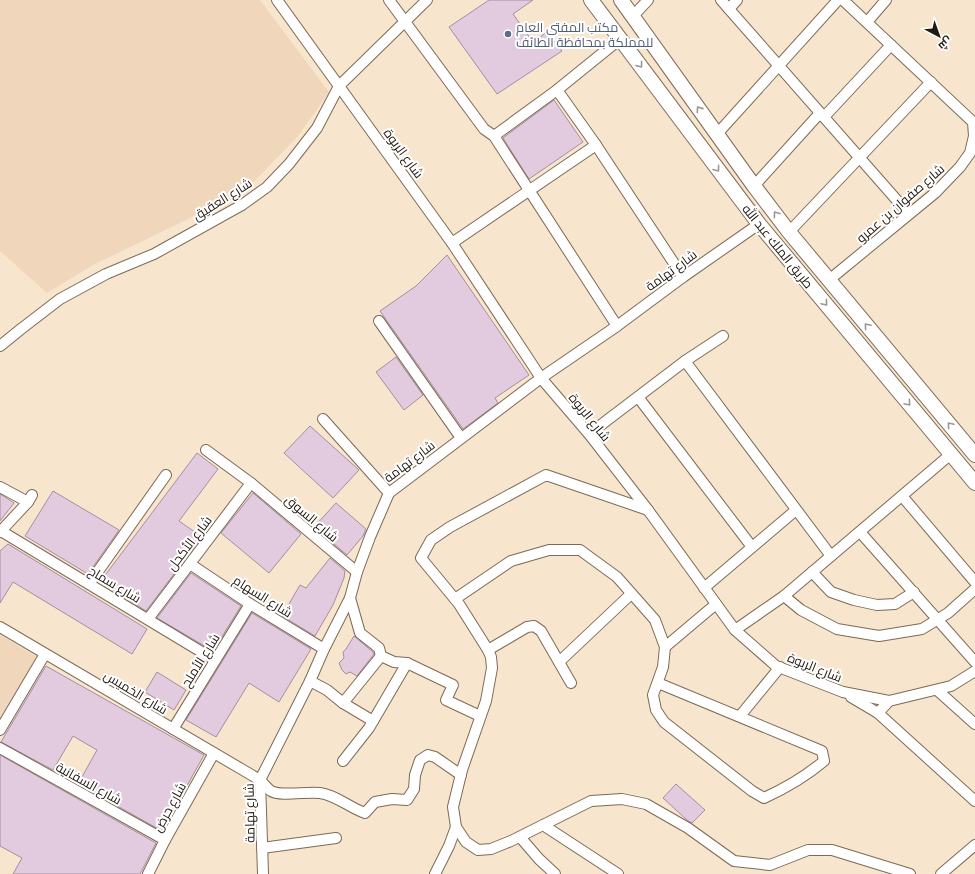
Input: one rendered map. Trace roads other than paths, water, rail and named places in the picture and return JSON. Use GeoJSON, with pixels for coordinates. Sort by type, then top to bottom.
{"type":"FeatureCollection","features":[{"type":"Feature","properties":{"kind":"main road","name":"طريق الملك عبد الله"},"geometry":{"type":"LineString","coordinates":[[591,0],[759,224],[975,482]]}},
{"type":"Feature","properties":{"kind":"main road","name":"طريق الملك عبد الله"},"geometry":{"type":"LineString","coordinates":[[621,0],[754,186],[789,232],[975,455]]}},
{"type":"Feature","properties":{"kind":"street","name":"شارع الربوة"},"geometry":{"type":"LineString","coordinates":[[277,0],[452,243],[541,378],[589,434],[648,510],[735,630],[776,666],[843,692],[889,701],[951,686],[975,671]]}},
{"type":"Feature","properties":{"kind":"street"},"geometry":{"type":"LineString","coordinates":[[389,0],[484,129],[494,136],[617,326]]}},
{"type":"Feature","properties":{"kind":"street","name":"شارع العقيق"},"geometry":{"type":"LineString","coordinates":[[0,346],[21,328],[60,299],[106,274],[154,254],[242,205],[267,187],[289,164],[317,128],[339,86],[427,0]]}},
{"type":"Feature","properties":{"kind":"street"},"geometry":{"type":"LineString","coordinates":[[633,16],[648,0]]}},
{"type":"Feature","properties":{"kind":"street"},"geometry":{"type":"LineString","coordinates":[[721,0],[909,214]]}},
{"type":"Feature","properties":{"kind":"street"},"geometry":{"type":"LineString","coordinates":[[729,9],[737,0]]}},
{"type":"Feature","properties":{"kind":"street"},"geometry":{"type":"LineString","coordinates":[[717,134],[838,0]]}},
{"type":"Feature","properties":{"kind":"street","name":"شارع صفوان بن عمرو"},"geometry":{"type":"LineString","coordinates":[[829,280],[935,193],[960,167],[970,153],[974,136],[972,122],[843,0]]}},
{"type":"Feature","properties":{"kind":"street"},"geometry":{"type":"LineString","coordinates":[[867,22],[886,0]]}},
{"type":"Feature","properties":{"kind":"street"},"geometry":{"type":"LineString","coordinates":[[494,136],[557,90],[620,39]]}},
{"type":"Feature","properties":{"kind":"street"},"geometry":{"type":"LineString","coordinates":[[754,186],[891,45]]}},
{"type":"Feature","properties":{"kind":"street"},"geometry":{"type":"LineString","coordinates":[[789,232],[931,82]]}},
{"type":"Feature","properties":{"kind":"street"},"geometry":{"type":"LineString","coordinates":[[557,90],[596,145],[683,277]]}},
{"type":"Feature","properties":{"kind":"street"},"geometry":{"type":"LineString","coordinates":[[452,243],[596,145]]}},
{"type":"Feature","properties":{"kind":"street","name":"شارع تهامة"},"geometry":{"type":"LineString","coordinates":[[263,874],[260,780],[350,598],[357,572],[389,493],[541,378],[617,326],[683,277],[759,224]]}},
{"type":"Feature","properties":{"kind":"street"},"geometry":{"type":"LineString","coordinates":[[379,322],[461,438]]}},
{"type":"Feature","properties":{"kind":"street"},"geometry":{"type":"LineString","coordinates":[[589,434],[685,361],[723,336]]}},
{"type":"Feature","properties":{"kind":"street"},"geometry":{"type":"LineString","coordinates":[[685,361],[831,556]]}},
{"type":"Feature","properties":{"kind":"street"},"geometry":{"type":"LineString","coordinates":[[638,397],[752,547]]}},
{"type":"Feature","properties":{"kind":"street"},"geometry":{"type":"LineString","coordinates":[[323,419],[389,493]]}},
{"type":"Feature","properties":{"kind":"street","name":"شارع السوق"},"geometry":{"type":"LineString","coordinates":[[206,450],[251,483],[357,572]]}},
{"type":"Feature","properties":{"kind":"street"},"geometry":{"type":"LineString","coordinates":[[735,630],[784,596],[951,454]]}},
{"type":"Feature","properties":{"kind":"street"},"geometry":{"type":"LineString","coordinates":[[89,584],[166,475]]}},
{"type":"Feature","properties":{"kind":"street"},"geometry":{"type":"LineString","coordinates":[[648,510],[546,475],[450,527],[431,540],[421,558],[455,599],[491,657],[492,668],[486,701],[461,775],[453,807],[456,827],[466,842],[478,850],[491,849],[520,837],[591,800],[622,799],[646,804],[688,828],[734,861],[770,864],[808,850],[832,850],[910,874]]}},
{"type":"Feature","properties":{"kind":"street","name":"شارع الأكحل"},"geometry":{"type":"LineString","coordinates":[[148,619],[251,483]]}},
{"type":"Feature","properties":{"kind":"street"},"geometry":{"type":"LineString","coordinates":[[0,487],[30,498],[0,532]]}},
{"type":"Feature","properties":{"kind":"street"},"geometry":{"type":"LineString","coordinates":[[902,496],[975,582]]}},
{"type":"Feature","properties":{"kind":"street"},"geometry":{"type":"LineString","coordinates":[[704,588],[796,510]]}},
{"type":"Feature","properties":{"kind":"street","name":"شارع سماح"},"geometry":{"type":"LineString","coordinates":[[0,532],[215,660]]}},
{"type":"Feature","properties":{"kind":"street"},"geometry":{"type":"LineString","coordinates":[[860,532],[975,662]]}},
{"type":"Feature","properties":{"kind":"street"},"geometry":{"type":"LineString","coordinates":[[455,599],[511,561],[549,550],[580,550],[617,577],[655,620],[665,647],[663,666],[653,695],[656,710],[664,722],[716,764],[764,798],[783,790],[824,761],[822,751],[658,683]]}},
{"type":"Feature","properties":{"kind":"street","name":"شارع السهام"},"geometry":{"type":"LineString","coordinates":[[190,564],[250,604],[324,649]]}},
{"type":"Feature","properties":{"kind":"street"},"geometry":{"type":"LineString","coordinates":[[812,572],[831,592],[854,600],[877,605],[895,604],[914,592]]}},
{"type":"Feature","properties":{"kind":"street"},"geometry":{"type":"LineString","coordinates":[[784,596],[801,610],[837,628],[879,636],[922,629],[948,613],[975,589]]}},
{"type":"Feature","properties":{"kind":"street"},"geometry":{"type":"LineString","coordinates":[[559,662],[631,594]]}},
{"type":"Feature","properties":{"kind":"street"},"geometry":{"type":"LineString","coordinates":[[350,598],[360,633],[379,648],[381,656]]}},
{"type":"Feature","properties":{"kind":"street","name":"شارع الأملح"},"geometry":{"type":"LineString","coordinates":[[173,729],[250,604]]}},
{"type":"Feature","properties":{"kind":"street"},"geometry":{"type":"LineString","coordinates":[[665,647],[716,604]]}},
{"type":"Feature","properties":{"kind":"street"},"geometry":{"type":"LineString","coordinates":[[488,650],[527,627],[534,626],[541,630],[572,682]]}},
{"type":"Feature","properties":{"kind":"street","name":"شارع الخميس"},"geometry":{"type":"LineString","coordinates":[[0,627],[260,780],[272,791],[291,794],[319,792],[339,800],[355,810],[365,813],[376,802],[392,799],[407,800],[414,789],[415,775],[420,760],[428,755],[435,757],[461,775]]}},
{"type":"Feature","properties":{"kind":"street"},"geometry":{"type":"LineString","coordinates":[[0,730],[45,654]]}},
{"type":"Feature","properties":{"kind":"street"},"geometry":{"type":"LineString","coordinates":[[381,656],[394,662],[406,663],[453,685],[446,700],[480,716]]}},
{"type":"Feature","properties":{"kind":"street"},"geometry":{"type":"LineString","coordinates":[[343,703],[381,656]]}},
{"type":"Feature","properties":{"kind":"street"},"geometry":{"type":"LineString","coordinates":[[343,761],[373,721],[406,663]]}},
{"type":"Feature","properties":{"kind":"street"},"geometry":{"type":"LineString","coordinates":[[740,716],[780,667]]}},
{"type":"Feature","properties":{"kind":"street"},"geometry":{"type":"LineString","coordinates":[[310,681],[327,690],[343,703],[373,721]]}},
{"type":"Feature","properties":{"kind":"street"},"geometry":{"type":"LineString","coordinates":[[937,690],[975,724]]}},
{"type":"Feature","properties":{"kind":"street"},"geometry":{"type":"LineString","coordinates":[[843,692],[878,713],[975,802]]}},
{"type":"Feature","properties":{"kind":"street"},"geometry":{"type":"LineString","coordinates":[[878,713],[889,701]]}},
{"type":"Feature","properties":{"kind":"street","name":"شارع السفانية"},"geometry":{"type":"LineString","coordinates":[[0,748],[165,840]]}},
{"type":"Feature","properties":{"kind":"street","name":"شارع حرض"},"geometry":{"type":"LineString","coordinates":[[148,874],[165,840],[214,753]]}},
{"type":"Feature","properties":{"kind":"street"},"geometry":{"type":"LineString","coordinates":[[543,825],[618,874]]}},
{"type":"Feature","properties":{"kind":"street"},"geometry":{"type":"LineString","coordinates":[[435,874],[449,846],[456,827]]}},
{"type":"Feature","properties":{"kind":"street"},"geometry":{"type":"LineString","coordinates":[[520,837],[539,859],[555,874]]}},
{"type":"Feature","properties":{"kind":"street"},"geometry":{"type":"LineString","coordinates":[[262,848],[336,838]]}},
{"type":"Feature","properties":{"kind":"street"},"geometry":{"type":"LineString","coordinates":[[941,874],[975,845]]}},
{"type":"Feature","properties":{"kind":"place","name":"مكتب المفتي العام للمملكة بمحافظة الطائف"},"geometry":{"type":"Point","coordinates":[508,34]}}]}
